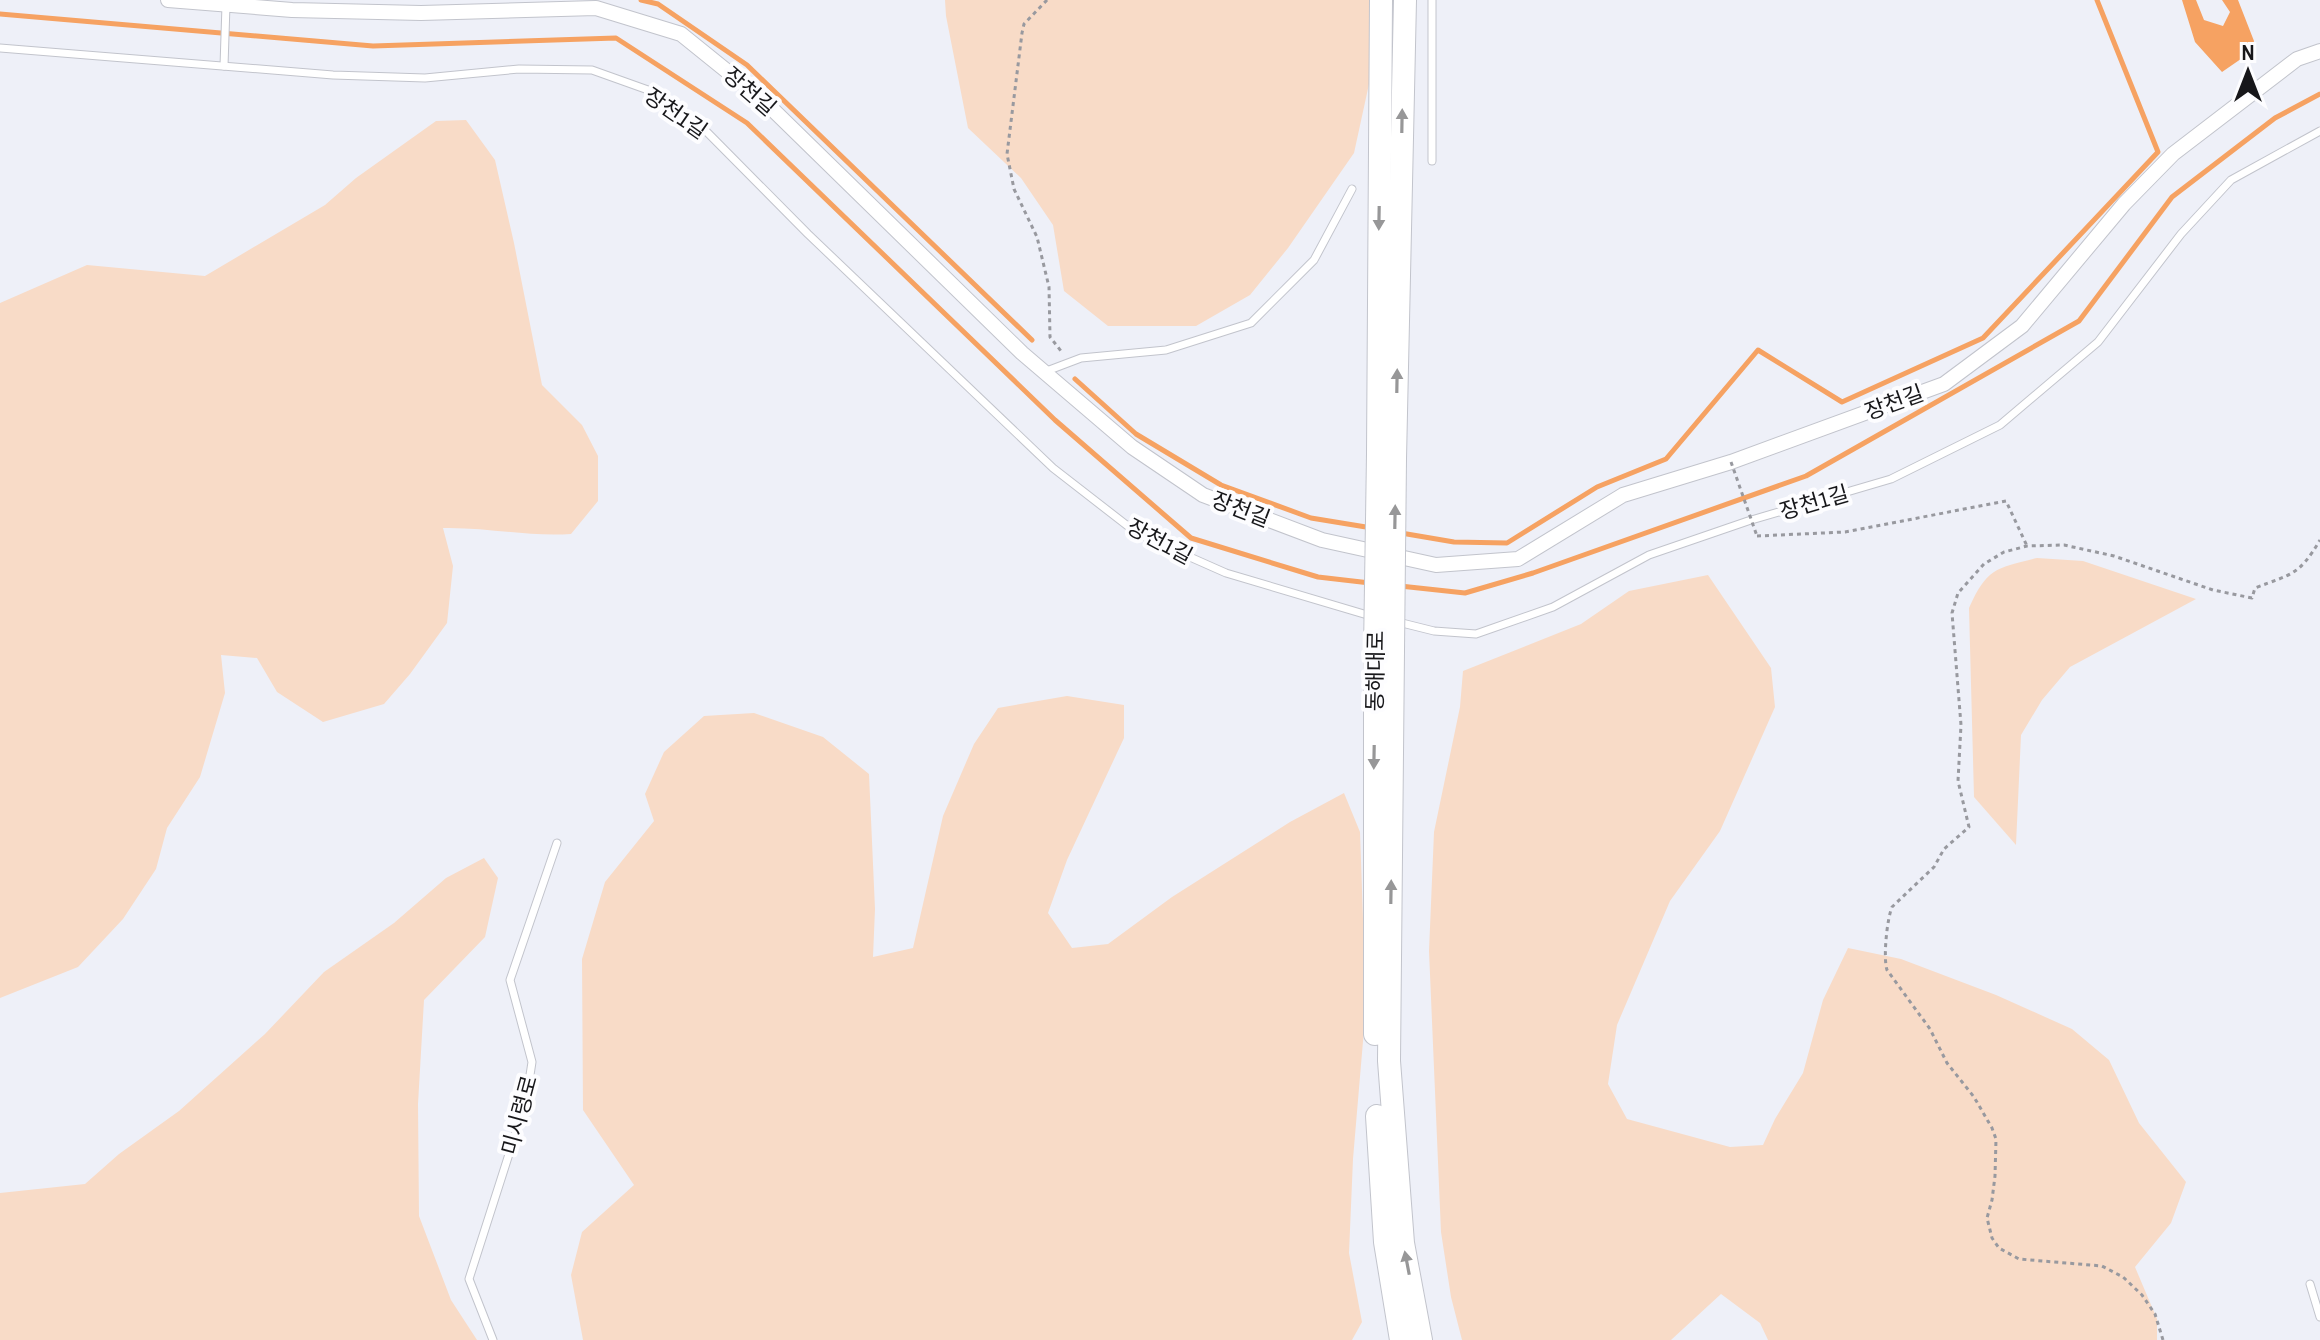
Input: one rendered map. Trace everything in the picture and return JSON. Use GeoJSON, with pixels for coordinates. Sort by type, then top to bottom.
{"type":"FeatureCollection","features":[{"type":"Feature","properties":{"kind":"main road"},"geometry":{"type":"LineString","coordinates":[[1381,0],[1387,457]]}},
{"type":"Feature","properties":{"kind":"main road"},"geometry":{"type":"LineString","coordinates":[[1384,651],[1387,457],[1405,0]]}},
{"type":"Feature","properties":{"kind":"main road","name":"동해대로"},"geometry":{"type":"LineString","coordinates":[[1384,651],[1374,927],[1377,1113],[1385,1242],[1401,1340]]}},
{"type":"Feature","properties":{"kind":"main road","name":"동해대로"},"geometry":{"type":"LineString","coordinates":[[1384,651],[1389,1061],[1403,1243],[1421,1340]]}},
{"type":"Feature","properties":{"kind":"street","name":"장천길"},"geometry":{"type":"LineString","coordinates":[[168,0],[226,9],[421,13],[596,8],[681,34],[764,101],[1044,372],[1132,447],[1203,495],[1322,540],[1436,565],[1518,559],[1623,495],[1731,462],[1944,384],[2022,326],[2124,204],[2173,154],[2297,59],[2320,51]]}},
{"type":"Feature","properties":{"kind":"lane"},"geometry":{"type":"LineString","coordinates":[[1432,0],[1432,161]]}},
{"type":"Feature","properties":{"kind":"lane"},"geometry":{"type":"LineString","coordinates":[[224,62],[226,9]]}},
{"type":"Feature","properties":{"kind":"lane","name":"장천1길"},"geometry":{"type":"LineString","coordinates":[[0,48],[224,62],[333,75],[425,78],[519,69],[592,70],[648,90],[698,123],[808,234],[1053,468],[1138,534],[1226,573],[1341,609],[1434,631],[1476,634],[1553,607],[1649,555],[1748,521],[1891,479],[2000,425],[2098,342],[2181,234],[2231,180],[2320,131]]}},
{"type":"Feature","properties":{"kind":"lane"},"geometry":{"type":"LineString","coordinates":[[1044,372],[1081,358],[1166,350],[1251,323],[1314,260],[1352,189]]}},
{"type":"Feature","properties":{"kind":"lane","name":"미시령로"},"geometry":{"type":"LineString","coordinates":[[493,1340],[469,1279],[526,1101],[532,1062],[510,980],[557,843]]}},
{"type":"Feature","properties":{"kind":"lane"},"geometry":{"type":"LineString","coordinates":[[2310,1284],[2320,1317]]}},
{"type":"Feature","properties":{"kind":"path"},"geometry":{"type":"LineString","coordinates":[[1047,0],[1024,24],[1007,154],[1014,189],[1037,237],[1049,287],[1050,337],[1070,362]]}},
{"type":"Feature","properties":{"kind":"path"},"geometry":{"type":"LineString","coordinates":[[1731,462],[1757,536],[1845,532],[2006,501],[2027,546]]}},
{"type":"Feature","properties":{"kind":"path"},"geometry":{"type":"LineString","coordinates":[[2163,1340],[2155,1314],[2142,1295],[2123,1277],[2102,1266],[2019,1259],[1999,1248],[1992,1238],[1987,1218],[1995,1176],[1996,1139],[1974,1097],[1947,1063],[1930,1029],[1887,970],[1888,916],[1892,907],[1934,867],[1944,849],[1969,827],[1958,781],[1961,725],[1952,613],[1958,593],[1984,564],[2004,552],[2027,546],[2064,545],[2114,556],[2213,590],[2252,598],[2255,588],[2294,574],[2309,559],[2320,540]]}},
{"type":"Feature","properties":{"kind":"shaded area"},"geometry":{"type":"Polygon","coordinates":[[[945,0],[1370,0],[1369,84],[1354,153],[1288,248],[1250,295],[1196,326],[1108,326],[1064,291],[1053,225],[1021,178],[968,128],[945,0]]]}},
{"type":"Feature","properties":{"kind":"shaded area"},"geometry":{"type":"Polygon","coordinates":[[[2182,0],[2196,0],[2204,20],[2223,26],[2230,12],[2222,0],[2238,0],[2254,41],[2251,52],[2222,72],[2195,42],[2182,0]]]}},
{"type":"Feature","properties":{"kind":"shaded area"},"geometry":{"type":"Polygon","coordinates":[[[466,120],[495,160],[542,385],[582,425],[598,456],[598,501],[571,534],[443,528],[453,566],[447,623],[384,704],[323,722],[277,692],[257,658],[221,655],[225,693],[200,777],[167,828],[156,869],[123,919],[78,967],[0,998],[0,303],[87,265],[205,276],[325,205],[356,178],[436,121],[466,120]]]}},
{"type":"Feature","properties":{"kind":"shaded area"},"geometry":{"type":"Polygon","coordinates":[[[2037,558],[2083,561],[2196,599],[2070,667],[2042,700],[2021,735],[2016,845],[1974,797],[1969,608],[1981,585],[1994,572],[2037,558]]]}},
{"type":"Feature","properties":{"kind":"shaded area"},"geometry":{"type":"Polygon","coordinates":[[[1708,575],[1771,668],[1775,707],[1720,831],[1670,901],[1617,1025],[1608,1084],[1627,1119],[1730,1147],[1763,1145],[1803,1073],[1823,1000],[1848,948],[1901,959],[1996,995],[2072,1029],[2109,1060],[2139,1123],[2186,1182],[2171,1223],[2135,1267],[2157,1319],[2157,1340],[1768,1340],[1760,1323],[1721,1294],[1671,1340],[1462,1340],[1451,1297],[1441,1232],[1429,951],[1434,832],[1460,707],[1463,671],[1581,624],[1629,591],[1708,575]]]}},
{"type":"Feature","properties":{"kind":"shaded area"},"geometry":{"type":"Polygon","coordinates":[[[1067,696],[1124,705],[1124,738],[1067,860],[1048,913],[1072,948],[1108,944],[1172,897],[1290,822],[1344,793],[1360,832],[1366,1006],[1353,1159],[1349,1253],[1362,1322],[1352,1340],[583,1340],[571,1275],[582,1232],[634,1185],[583,1110],[582,959],[605,882],[654,821],[645,794],[664,752],[704,716],[754,713],[823,737],[869,774],[875,909],[873,957],[913,948],[943,816],[974,744],[998,708],[1067,696]]]}},
{"type":"Feature","properties":{"kind":"shaded area"},"geometry":{"type":"Polygon","coordinates":[[[484,858],[498,878],[485,937],[424,1000],[418,1104],[419,1216],[451,1300],[477,1340],[0,1340],[0,1193],[85,1184],[119,1154],[179,1111],[265,1034],[324,972],[394,923],[446,878],[484,858]]]}},
{"type":"Feature","properties":{"kind":"waterway"},"geometry":{"type":"LineString","coordinates":[[641,0],[658,4],[747,65],[1032,340]]}},
{"type":"Feature","properties":{"kind":"waterway"},"geometry":{"type":"LineString","coordinates":[[1401,533],[1454,542],[1507,543],[1597,487],[1666,459],[1758,350],[1842,402],[1983,338],[2158,152],[2097,0]]}},
{"type":"Feature","properties":{"kind":"waterway"},"geometry":{"type":"LineString","coordinates":[[0,14],[373,46],[616,38],[747,123],[1055,420],[1191,538],[1318,577],[1370,583]]}},
{"type":"Feature","properties":{"kind":"waterway"},"geometry":{"type":"LineString","coordinates":[[1400,586],[1465,593],[1533,573],[1806,476],[2079,321],[2172,197],[2275,118],[2320,94]]}},
{"type":"Feature","properties":{"kind":"waterway"},"geometry":{"type":"LineString","coordinates":[[1075,379],[1136,434],[1221,485],[1311,518],[1372,528]]}}]}
